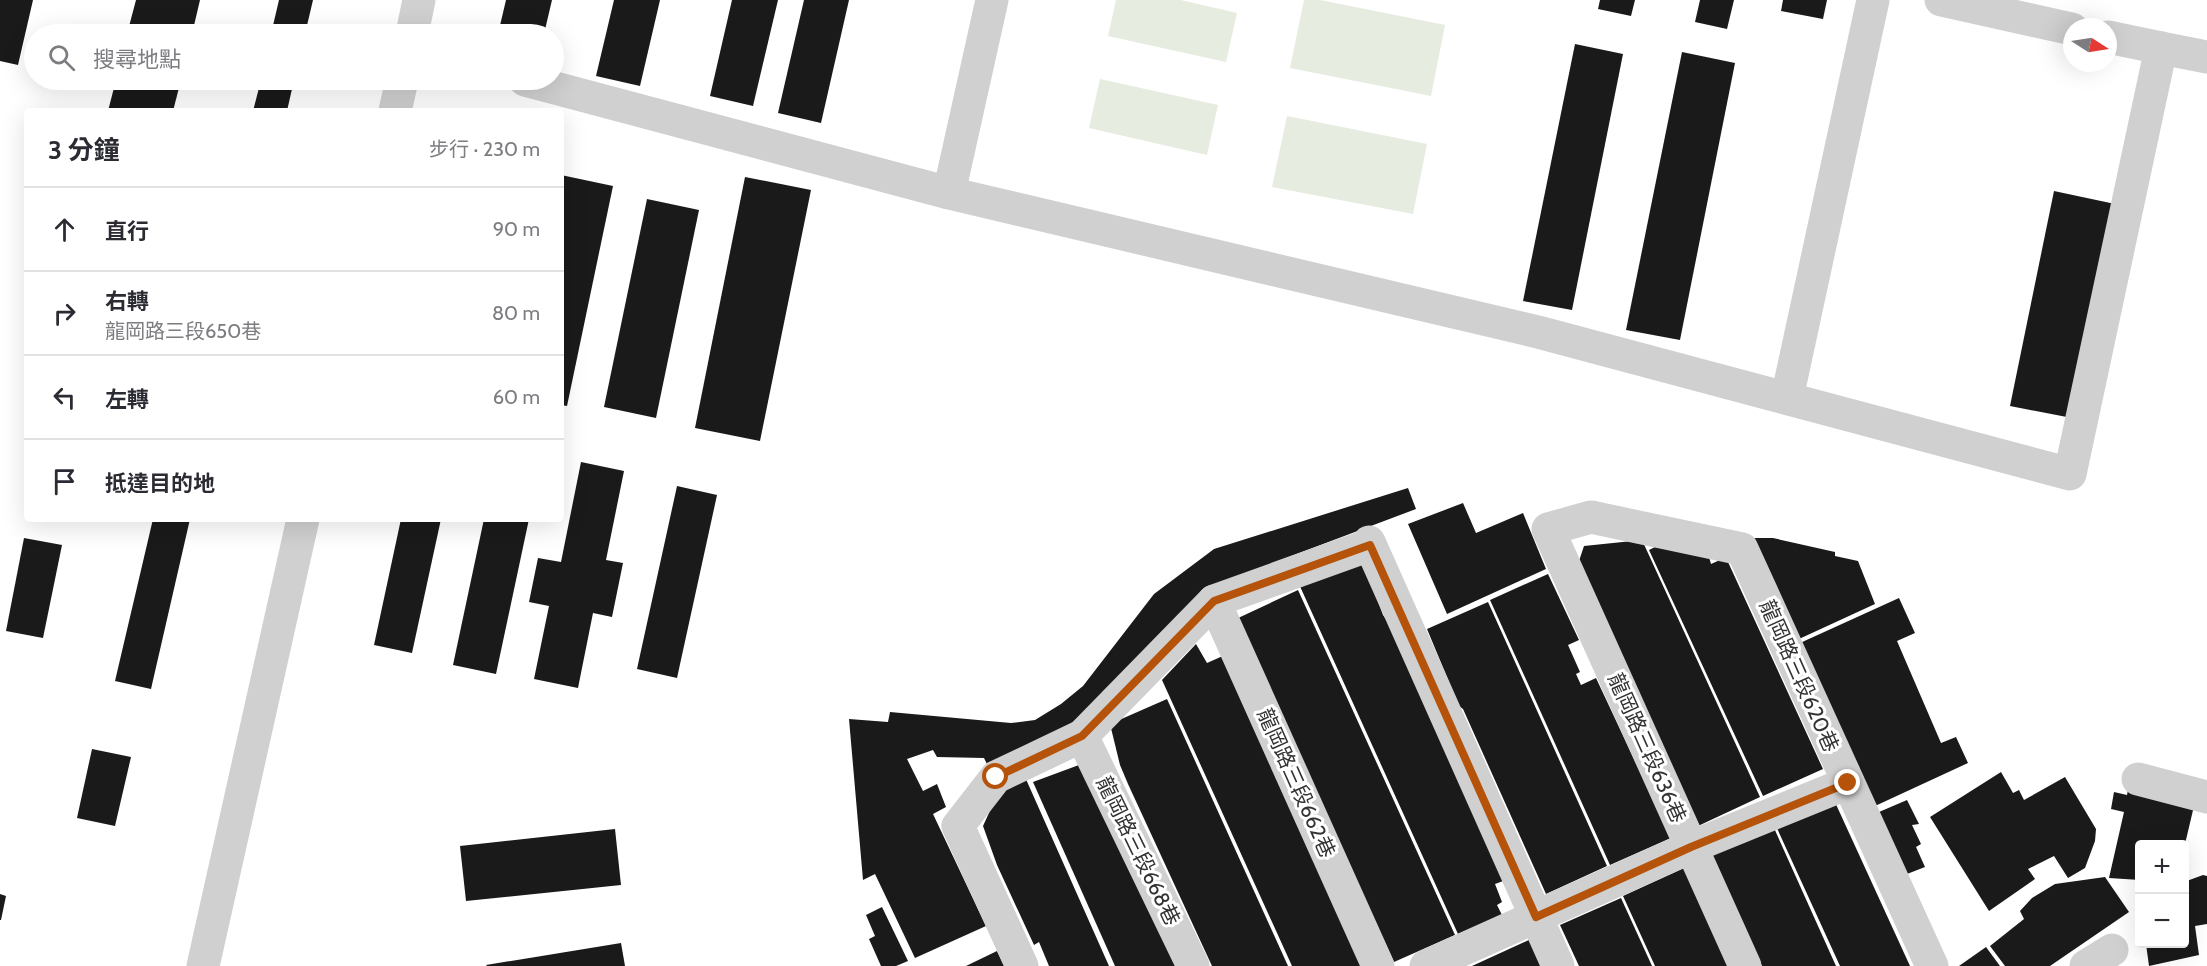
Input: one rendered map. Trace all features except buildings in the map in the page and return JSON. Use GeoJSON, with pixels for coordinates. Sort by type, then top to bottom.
{"type":"FeatureCollection","features":[{"type":"Feature","properties":{"kind":"lane"},"geometry":{"type":"LineString","coordinates":[[414,24],[419,0]]}},
{"type":"Feature","properties":{"kind":"lane"},"geometry":{"type":"LineString","coordinates":[[949,193],[992,0]]}},
{"type":"Feature","properties":{"kind":"lane"},"geometry":{"type":"LineString","coordinates":[[1787,398],[1873,0]]}},
{"type":"Feature","properties":{"kind":"lane"},"geometry":{"type":"LineString","coordinates":[[1941,0],[2063,27]]}},
{"type":"Feature","properties":{"kind":"lane"},"geometry":{"type":"LineString","coordinates":[[2117,39],[2207,57]]}},
{"type":"Feature","properties":{"kind":"lane"},"geometry":{"type":"LineString","coordinates":[[563,90],[949,193],[1538,332],[2070,474],[2161,48]]}},
{"type":"Feature","properties":{"kind":"lane"},"geometry":{"type":"LineString","coordinates":[[396,108],[400,90]]}},
{"type":"Feature","properties":{"kind":"lane","name":"龍岡路三段620巷"},"geometry":{"type":"LineString","coordinates":[[1548,529],[1591,517],[1742,549],[1932,966]]}},
{"type":"Feature","properties":{"kind":"lane"},"geometry":{"type":"LineString","coordinates":[[203,966],[302,522]]}},
{"type":"Feature","properties":{"kind":"lane","name":"龍岡路三段636巷"},"geometry":{"type":"LineString","coordinates":[[1548,529],[1745,966]]}},
{"type":"Feature","properties":{"kind":"lane"},"geometry":{"type":"LineString","coordinates":[[1022,966],[958,826],[996,777],[1082,736],[1214,601],[1370,543],[1558,966]]}},
{"type":"Feature","properties":{"kind":"lane","name":"龍岡路三段662巷"},"geometry":{"type":"LineString","coordinates":[[1214,601],[1378,966]]}},
{"type":"Feature","properties":{"kind":"lane","name":"龍岡路三段668巷"},"geometry":{"type":"LineString","coordinates":[[1082,736],[1193,966]]}},
{"type":"Feature","properties":{"kind":"lane"},"geometry":{"type":"LineString","coordinates":[[2138,779],[2207,797]]}},
{"type":"Feature","properties":{"kind":"lane"},"geometry":{"type":"LineString","coordinates":[[1426,966],[1691,847],[1848,783]]}},
{"type":"Feature","properties":{"kind":"shaded area"},"geometry":{"type":"Polygon","coordinates":[[[1116,0],[1181,0],[1237,13],[1226,62],[1108,36],[1116,0]]]}},
{"type":"Feature","properties":{"kind":"shaded area"},"geometry":{"type":"Polygon","coordinates":[[[1304,0],[1320,0],[1445,25],[1431,96],[1290,68],[1304,0]]]}},
{"type":"Feature","properties":{"kind":"shaded area"},"geometry":{"type":"Polygon","coordinates":[[[1100,79],[1218,105],[1207,155],[1089,128],[1100,79]]]}},
{"type":"Feature","properties":{"kind":"shaded area"},"geometry":{"type":"Polygon","coordinates":[[[1287,116],[1427,144],[1413,214],[1272,187],[1287,116]]]}},
{"type":"Feature","properties":{"kind":"route"},"geometry":{"type":"LineString","coordinates":[[996,777],[1082,736],[1214,601],[1370,545],[1536,917],[1691,847],[1848,783]]}}]}
